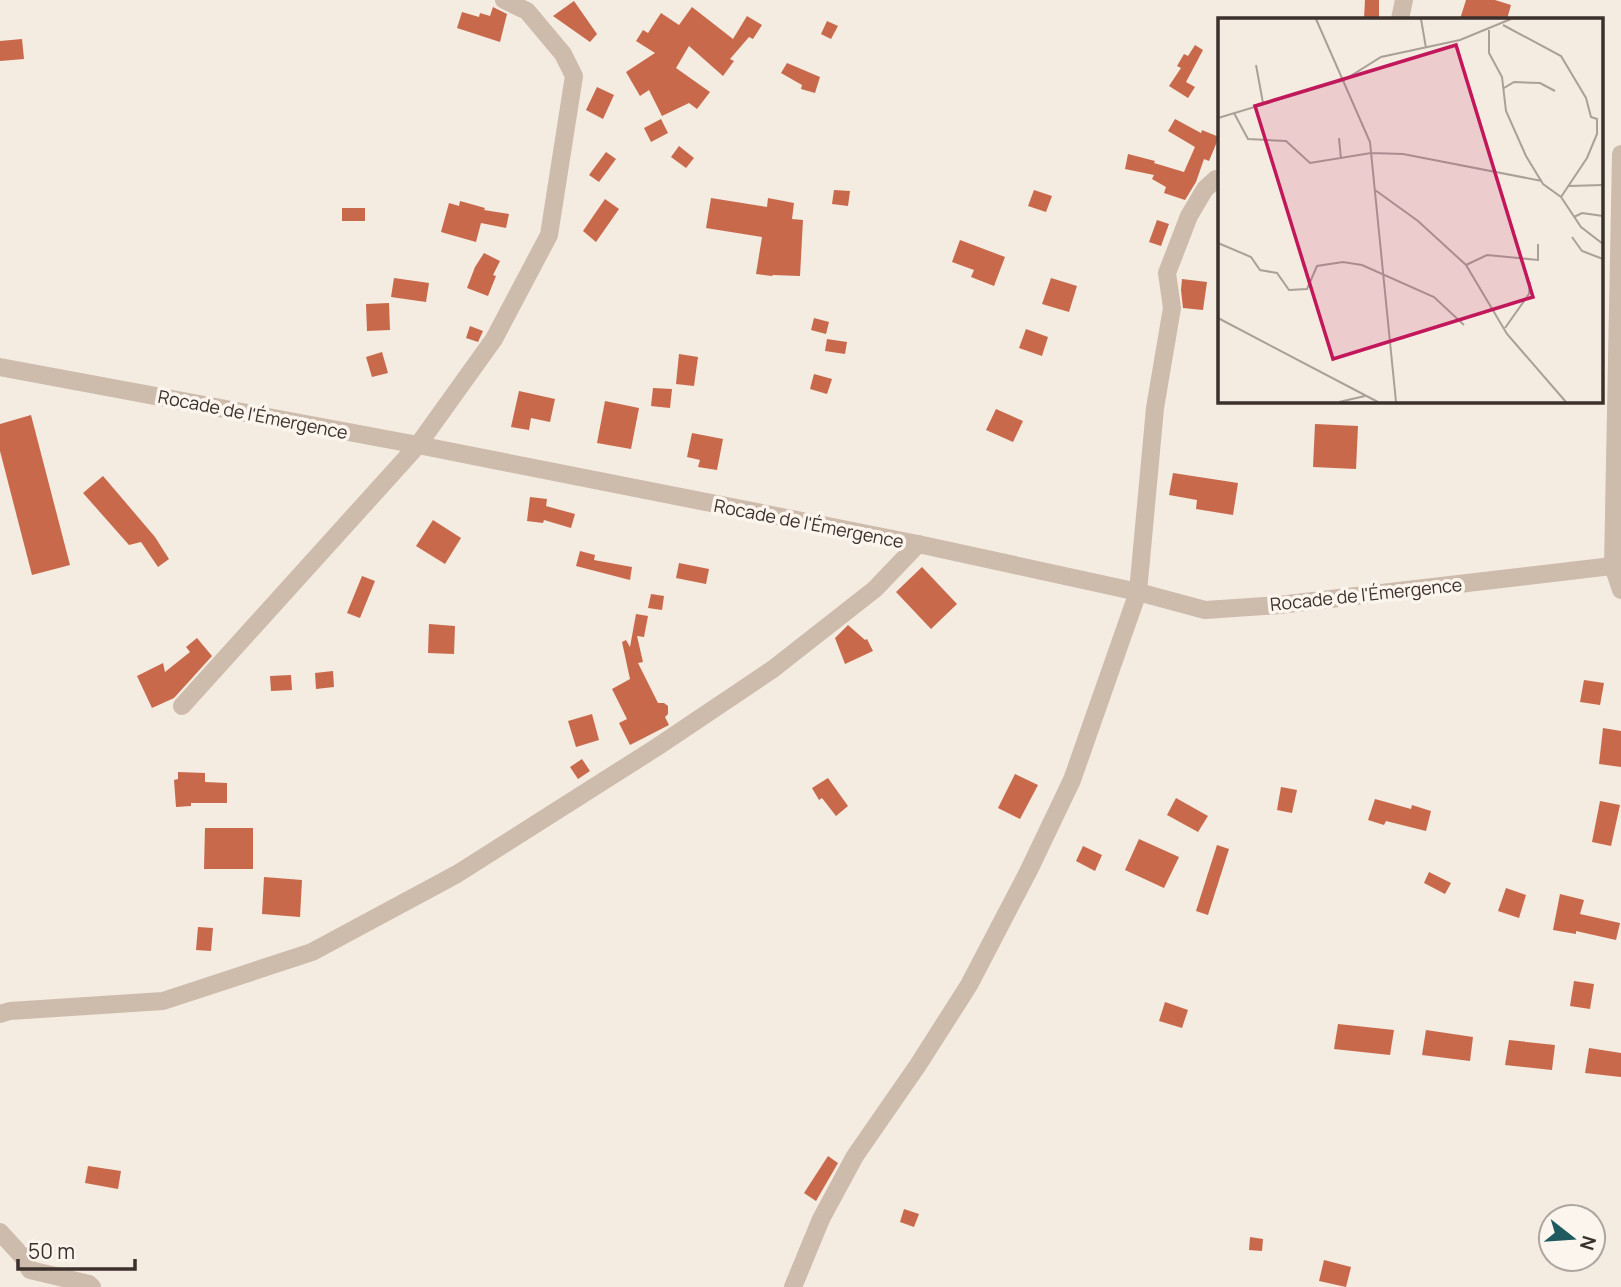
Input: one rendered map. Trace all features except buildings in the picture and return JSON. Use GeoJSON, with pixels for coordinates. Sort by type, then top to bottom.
{"type":"FeatureCollection","features":[{"type":"Feature","properties":{"kind":"street"},"geometry":{"type":"LineString","coordinates":[[182,706],[418,445],[494,339],[549,235],[574,76],[563,54],[527,11],[504,0]]}},
{"type":"Feature","properties":{"kind":"street"},"geometry":{"type":"LineString","coordinates":[[1400,18],[1404,0]]}},
{"type":"Feature","properties":{"kind":"street"},"geometry":{"type":"LineString","coordinates":[[1621,154],[1615,370],[1617,566],[1621,590]]}},
{"type":"Feature","properties":{"kind":"street"},"geometry":{"type":"LineString","coordinates":[[793,1287],[821,1219],[855,1156],[969,985],[1072,780],[1105,693],[1138,592],[1155,408],[1172,308],[1167,273],[1189,216],[1205,189],[1218,180]]}},
{"type":"Feature","properties":{"kind":"street","name":"Rocade de l'Émergence"},"geometry":{"type":"LineString","coordinates":[[0,366],[918,544],[1138,592],[1205,610],[1279,605],[1617,566]]}},
{"type":"Feature","properties":{"kind":"street"},"geometry":{"type":"LineString","coordinates":[[0,1014],[10,1011],[163,1001],[312,952],[457,874],[657,747],[773,669],[875,589],[918,544]]}},
{"type":"Feature","properties":{"kind":"street"},"geometry":{"type":"LineString","coordinates":[[0,1232],[23,1257],[30,1270],[92,1287]]}}]}
